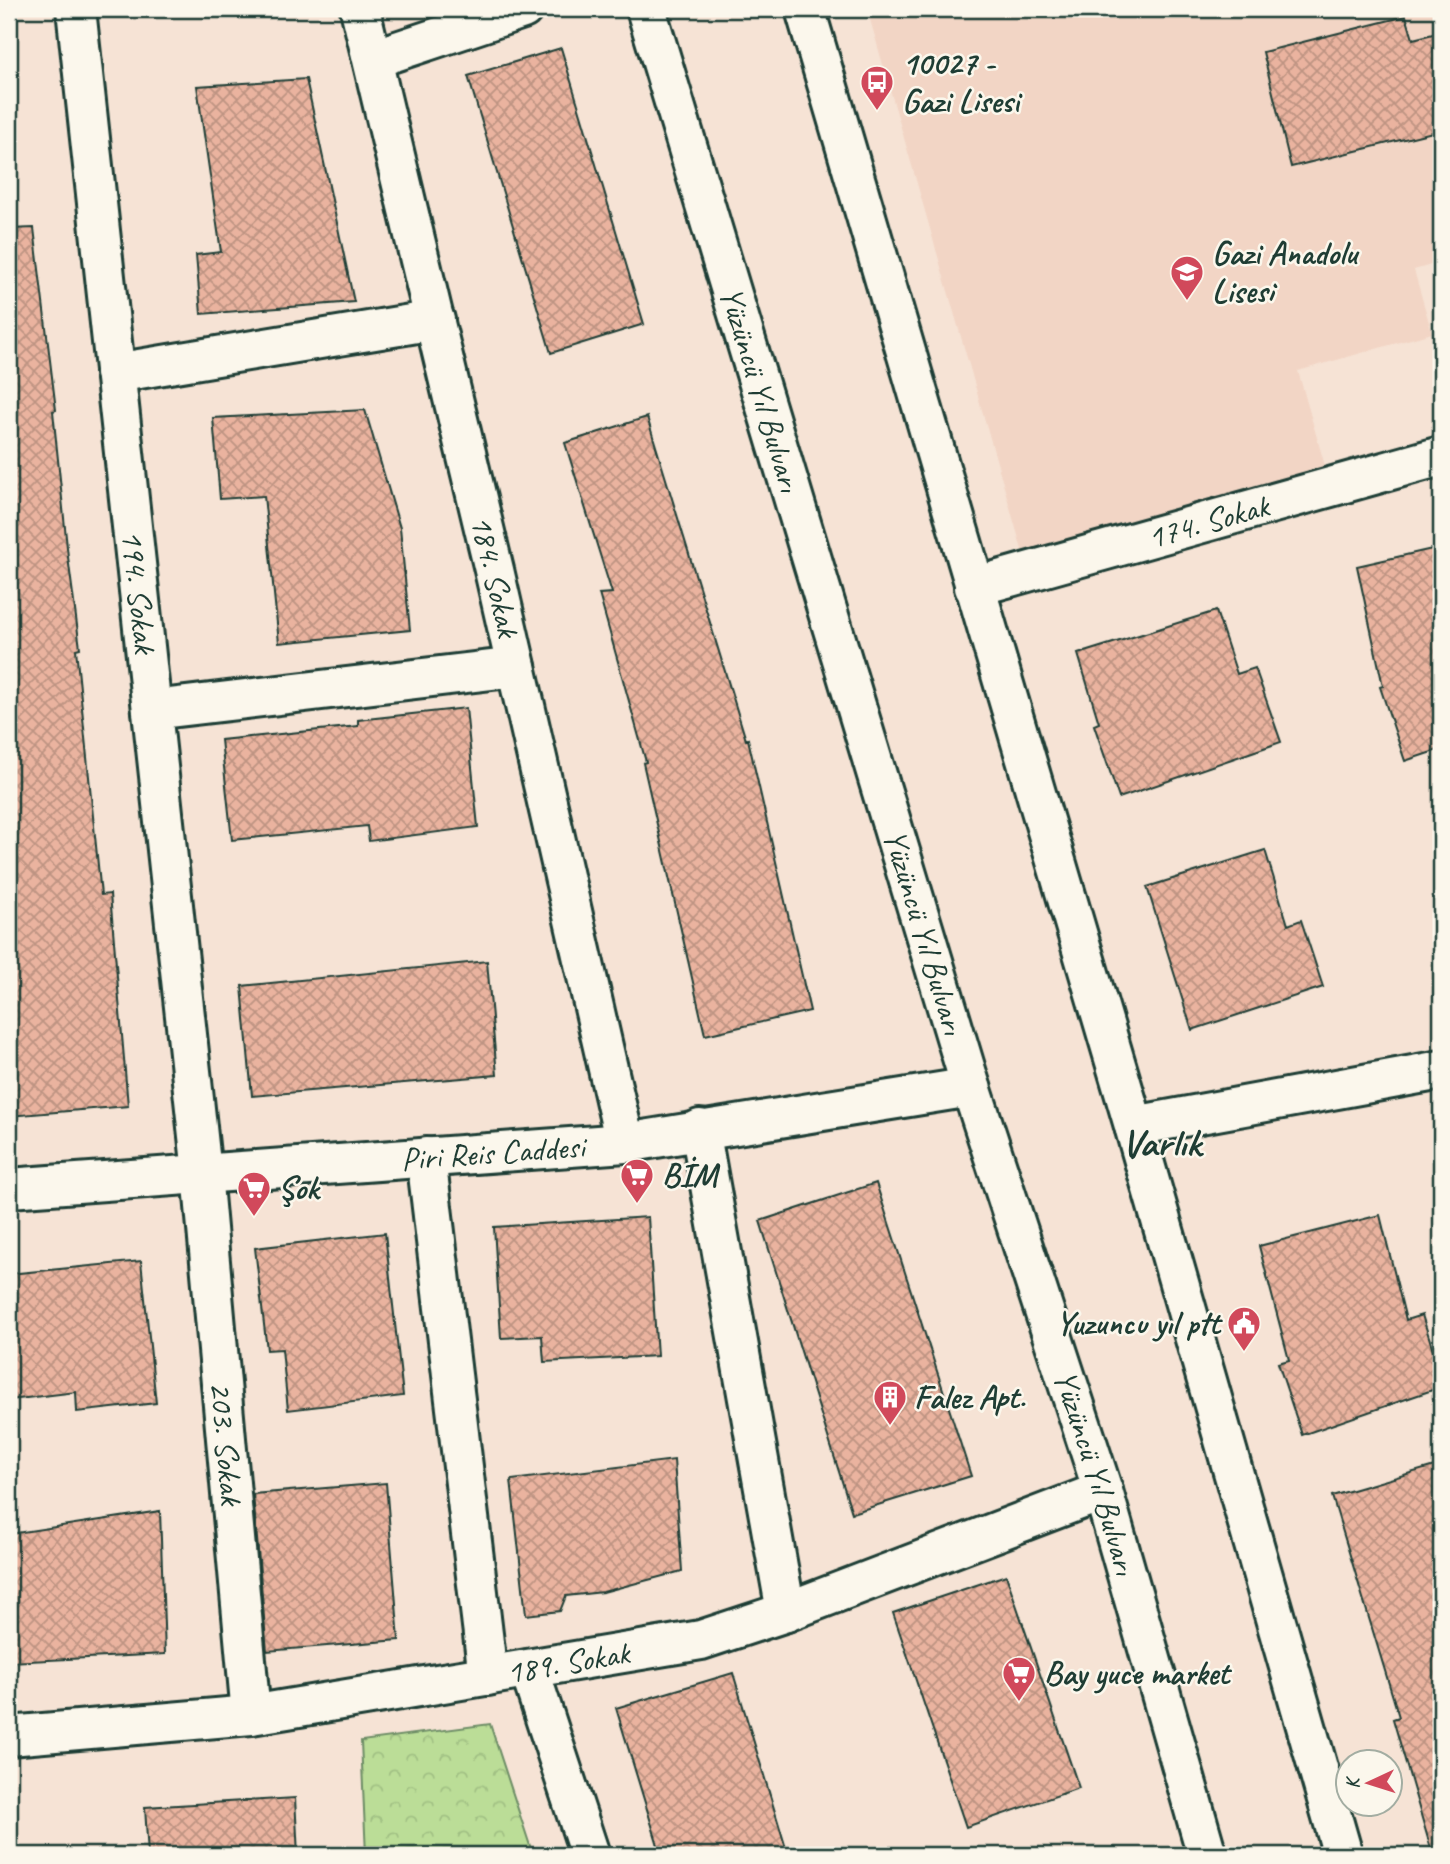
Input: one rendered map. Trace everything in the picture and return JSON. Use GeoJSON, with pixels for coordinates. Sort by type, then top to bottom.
{"type":"FeatureCollection","features":[{"type":"Feature","properties":{"kind":"street","name":"194. Sokak"},"geometry":{"type":"LineString","coordinates":[[76,9],[202,1173]]}},
{"type":"Feature","properties":{"kind":"street","name":"184. Sokak"},"geometry":{"type":"LineString","coordinates":[[360,9],[435,320],[625,1143]]}},
{"type":"Feature","properties":{"kind":"street"},"geometry":{"type":"LineString","coordinates":[[373,59],[523,9]]}},
{"type":"Feature","properties":{"kind":"street","name":"Yüzüncü Yıl Bulvarı"},"geometry":{"type":"LineString","coordinates":[[646,9],[971,1087],[1103,1491],[1207,1855]]}},
{"type":"Feature","properties":{"kind":"street"},"geometry":{"type":"LineString","coordinates":[[805,9],[1134,1126],[1343,1855]]}},
{"type":"Feature","properties":{"kind":"street"},"geometry":{"type":"LineString","coordinates":[[115,373],[435,320]]}},
{"type":"Feature","properties":{"kind":"street","name":"174. Sokak"},"geometry":{"type":"LineString","coordinates":[[974,587],[1441,456]]}},
{"type":"Feature","properties":{"kind":"street"},"geometry":{"type":"LineString","coordinates":[[152,710],[516,667]]}},
{"type":"Feature","properties":{"kind":"street"},"geometry":{"type":"LineString","coordinates":[[1134,1126],[1441,1070]]}},
{"type":"Feature","properties":{"kind":"street","name":"Piri Reis Caddesi"},"geometry":{"type":"LineString","coordinates":[[9,1188],[625,1143],[971,1087]]}},
{"type":"Feature","properties":{"kind":"street"},"geometry":{"type":"LineString","coordinates":[[700,1129],[786,1612]]}},
{"type":"Feature","properties":{"kind":"street"},"geometry":{"type":"LineString","coordinates":[[426,1157],[488,1676]]}},
{"type":"Feature","properties":{"kind":"street","name":"203. Sokak"},"geometry":{"type":"LineString","coordinates":[[202,1173],[251,1715]]}},
{"type":"Feature","properties":{"kind":"street","name":"189. Sokak"},"geometry":{"type":"LineString","coordinates":[[9,1736],[251,1715],[701,1640],[786,1612],[1103,1491]]}},
{"type":"Feature","properties":{"kind":"street"},"geometry":{"type":"LineString","coordinates":[[529,1669],[590,1855]]}},
{"type":"Feature","properties":{"kind":"shaded area","name":"Gazi Anadolu Lisesi"},"geometry":{"type":"Polygon","coordinates":[[[867,9],[1441,9],[1441,262],[1414,270],[1432,333],[1298,371],[1325,466],[1023,553],[867,9]]]}},
{"type":"Feature","properties":{"kind":"green space"},"geometry":{"type":"Polygon","coordinates":[[[490,1724],[533,1855],[366,1855],[361,1741],[490,1724]]]}},
{"type":"Feature","properties":{"kind":"building"},"geometry":{"type":"Polygon","coordinates":[[[1406,16],[1413,39],[1441,32],[1441,130],[1291,167],[1263,52],[1406,16]]]}},
{"type":"Feature","properties":{"kind":"building"},"geometry":{"type":"Polygon","coordinates":[[[561,48],[644,324],[551,353],[468,76],[561,48]]]}},
{"type":"Feature","properties":{"kind":"building"},"geometry":{"type":"Polygon","coordinates":[[[306,79],[354,302],[201,314],[196,255],[221,252],[197,86],[306,79]]]}},
{"type":"Feature","properties":{"kind":"building"},"geometry":{"type":"Polygon","coordinates":[[[34,228],[80,648],[76,649],[101,895],[110,894],[128,1106],[9,1116],[9,229],[34,228]]]}},
{"type":"Feature","properties":{"kind":"building"},"geometry":{"type":"Polygon","coordinates":[[[365,410],[400,528],[410,630],[279,643],[264,496],[220,499],[213,418],[365,410]]]}},
{"type":"Feature","properties":{"kind":"building"},"geometry":{"type":"Polygon","coordinates":[[[647,417],[746,740],[748,739],[810,1011],[705,1035],[643,763],[646,762],[599,594],[612,593],[565,443],[647,417]]]}},
{"type":"Feature","properties":{"kind":"building"},"geometry":{"type":"Polygon","coordinates":[[[1441,547],[1441,749],[1405,761],[1380,687],[1383,686],[1357,566],[1441,547]]]}},
{"type":"Feature","properties":{"kind":"building"},"geometry":{"type":"Polygon","coordinates":[[[1216,611],[1237,674],[1255,668],[1281,742],[1119,798],[1094,725],[1099,723],[1078,654],[1216,611]]]}},
{"type":"Feature","properties":{"kind":"building"},"geometry":{"type":"Polygon","coordinates":[[[466,708],[478,827],[369,841],[367,826],[232,840],[221,740],[358,726],[358,720],[466,708]]]}},
{"type":"Feature","properties":{"kind":"building"},"geometry":{"type":"Polygon","coordinates":[[[1265,850],[1288,925],[1301,920],[1323,987],[1192,1030],[1147,887],[1265,850]]]}},
{"type":"Feature","properties":{"kind":"building"},"geometry":{"type":"Polygon","coordinates":[[[487,961],[497,1075],[252,1096],[242,986],[487,961]]]}},
{"type":"Feature","properties":{"kind":"building"},"geometry":{"type":"Polygon","coordinates":[[[876,1183],[971,1476],[852,1513],[760,1221],[876,1183]]]}},
{"type":"Feature","properties":{"kind":"building"},"geometry":{"type":"Polygon","coordinates":[[[1380,1215],[1406,1320],[1422,1315],[1441,1375],[1441,1387],[1302,1435],[1278,1363],[1289,1360],[1259,1246],[1380,1215]]]}},
{"type":"Feature","properties":{"kind":"building"},"geometry":{"type":"Polygon","coordinates":[[[648,1217],[657,1356],[544,1362],[542,1336],[501,1338],[494,1227],[648,1217]]]}},
{"type":"Feature","properties":{"kind":"building"},"geometry":{"type":"Polygon","coordinates":[[[385,1233],[403,1396],[288,1410],[282,1349],[267,1350],[255,1248],[385,1233]]]}},
{"type":"Feature","properties":{"kind":"building"},"geometry":{"type":"Polygon","coordinates":[[[141,1261],[156,1403],[77,1412],[76,1392],[9,1400],[9,1274],[141,1261]]]}},
{"type":"Feature","properties":{"kind":"building"},"geometry":{"type":"Polygon","coordinates":[[[674,1460],[682,1571],[603,1592],[566,1596],[560,1611],[526,1615],[511,1480],[674,1460]]]}},
{"type":"Feature","properties":{"kind":"building"},"geometry":{"type":"Polygon","coordinates":[[[1441,1464],[1441,1848],[1431,1849],[1404,1757],[1404,1748],[1401,1748],[1393,1719],[1399,1717],[1332,1496],[1441,1464]]]}},
{"type":"Feature","properties":{"kind":"building"},"geometry":{"type":"Polygon","coordinates":[[[386,1483],[399,1640],[267,1651],[253,1494],[386,1483]]]}},
{"type":"Feature","properties":{"kind":"building"},"geometry":{"type":"Polygon","coordinates":[[[160,1511],[165,1654],[10,1662],[9,1534],[160,1511]]]}},
{"type":"Feature","properties":{"kind":"building"},"geometry":{"type":"Polygon","coordinates":[[[1006,1575],[1079,1788],[966,1827],[893,1613],[1006,1575]]]}},
{"type":"Feature","properties":{"kind":"building"},"geometry":{"type":"Polygon","coordinates":[[[733,1673],[788,1855],[661,1855],[616,1708],[733,1673]]]}},
{"type":"Feature","properties":{"kind":"building"},"geometry":{"type":"Polygon","coordinates":[[[295,1798],[298,1855],[148,1855],[145,1807],[295,1798]]]}},
{"type":"Feature","properties":{"kind":"place","name":"10027 - Gazi Lisesi"},"geometry":{"type":"Point","coordinates":[877,112]}},
{"type":"Feature","properties":{"kind":"place","name":"Gazi Anadolu Lisesi"},"geometry":{"type":"Point","coordinates":[1187,302]}},
{"type":"Feature","properties":{"kind":"place","name":"BİM"},"geometry":{"type":"Point","coordinates":[637,1205]}},
{"type":"Feature","properties":{"kind":"place","name":"Şok"},"geometry":{"type":"Point","coordinates":[254,1218]}},
{"type":"Feature","properties":{"kind":"place","name":"Yuzuncu yıl ptt"},"geometry":{"type":"Point","coordinates":[1244,1353]}},
{"type":"Feature","properties":{"kind":"place","name":"Falez Apt."},"geometry":{"type":"Point","coordinates":[890,1427]}},
{"type":"Feature","properties":{"kind":"place","name":"Bay yuce market"},"geometry":{"type":"Point","coordinates":[1019,1703]}},
{"type":"Feature","properties":{"kind":"district","name":"Varlık"},"geometry":{"type":"Point","coordinates":[1161,1143]}}]}
